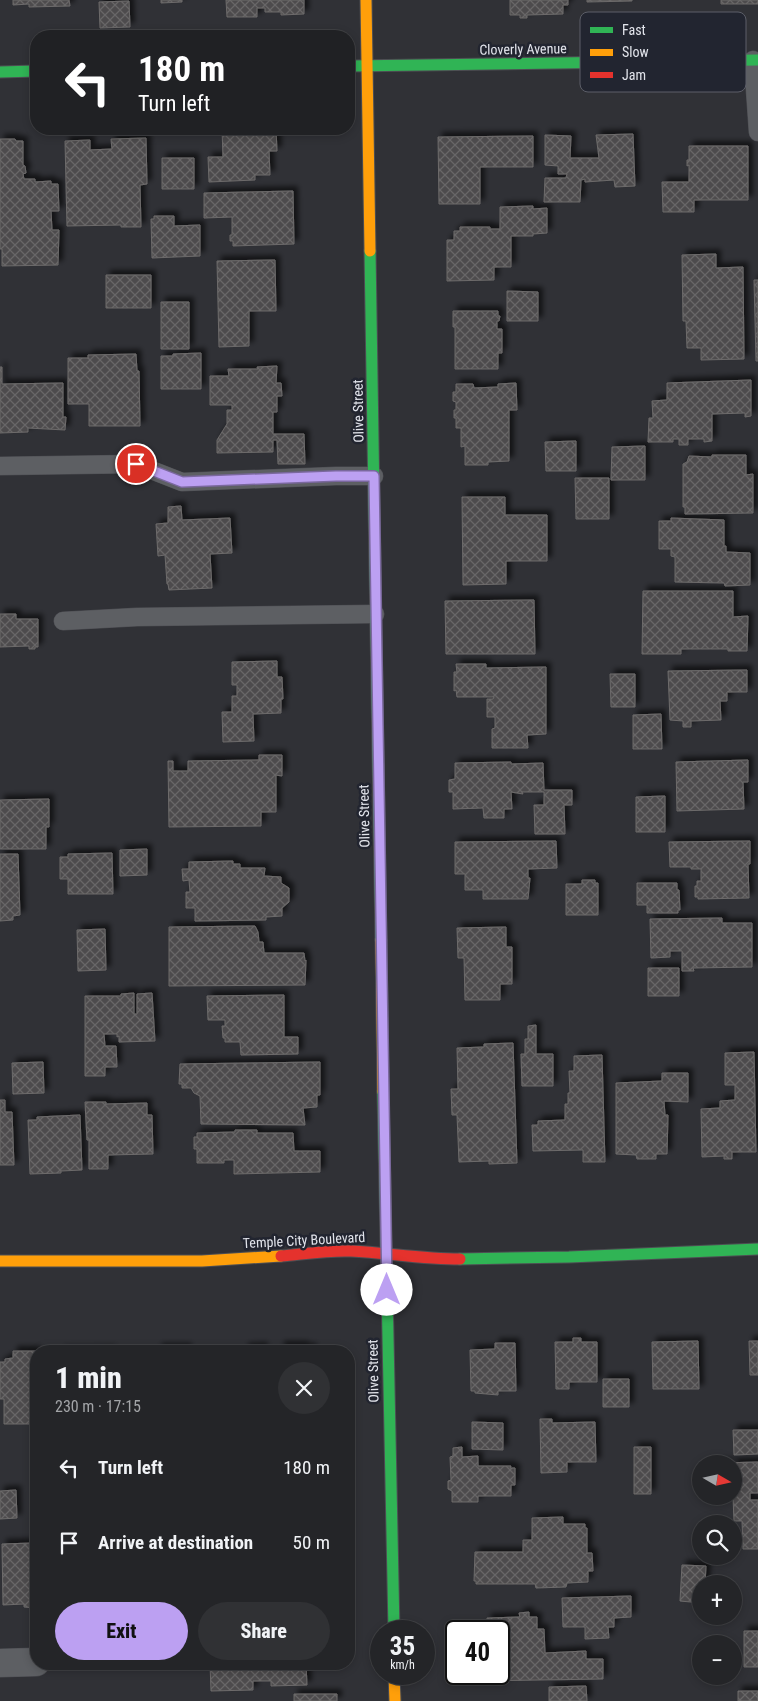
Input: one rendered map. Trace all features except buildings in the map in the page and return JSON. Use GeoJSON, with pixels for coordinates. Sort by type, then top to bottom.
{"type":"FeatureCollection","features":[{"type":"Feature","properties":{"kind":"street","name":"Olive Street"},"geometry":{"type":"LineString","coordinates":[[366,0],[394,1620]]}},
{"type":"Feature","properties":{"kind":"street","name":"Cloverly Avenue"},"geometry":{"type":"LineString","coordinates":[[355,66],[580,63]]}},
{"type":"Feature","properties":{"kind":"street"},"geometry":{"type":"LineString","coordinates":[[0,72],[30,71]]}},
{"type":"Feature","properties":{"kind":"street","name":"Temple City Boulevard"},"geometry":{"type":"LineString","coordinates":[[0,1260],[202,1261],[348,1251],[387,1253],[430,1259],[569,1257],[758,1249]]}},
{"type":"Feature","properties":{"kind":"street"},"geometry":{"type":"LineString","coordinates":[[0,1663],[30,1662]]}},
{"type":"Feature","properties":{"kind":"street"},"geometry":{"type":"LineString","coordinates":[[394,1685],[395,1701]]}},
{"type":"Feature","properties":{"kind":"lane"},"geometry":{"type":"LineString","coordinates":[[756,60],[758,132]]}},
{"type":"Feature","properties":{"kind":"lane"},"geometry":{"type":"LineString","coordinates":[[0,466],[136,464],[182,482],[374,476]]}},
{"type":"Feature","properties":{"kind":"lane"},"geometry":{"type":"LineString","coordinates":[[63,622],[137,617],[376,614]]}},
{"type":"Feature","properties":{"kind":"traffic: fast"},"geometry":{"type":"LineString","coordinates":[[746,60],[758,60]]}},
{"type":"Feature","properties":{"kind":"traffic: fast"},"geometry":{"type":"LineString","coordinates":[[355,66],[580,63]]}},
{"type":"Feature","properties":{"kind":"traffic: fast"},"geometry":{"type":"LineString","coordinates":[[0,72],[30,71]]}},
{"type":"Feature","properties":{"kind":"traffic: fast"},"geometry":{"type":"LineString","coordinates":[[370,251],[381,940]]}},
{"type":"Feature","properties":{"kind":"traffic: fast"},"geometry":{"type":"LineString","coordinates":[[383,1092],[394,1620]]}},
{"type":"Feature","properties":{"kind":"traffic: fast"},"geometry":{"type":"LineString","coordinates":[[460,1259],[569,1257],[758,1249]]}},
{"type":"Feature","properties":{"kind":"traffic: slow"},"geometry":{"type":"LineString","coordinates":[[366,0],[370,251]]}},
{"type":"Feature","properties":{"kind":"traffic: slow"},"geometry":{"type":"LineString","coordinates":[[381,940],[383,1092]]}},
{"type":"Feature","properties":{"kind":"traffic: slow"},"geometry":{"type":"LineString","coordinates":[[0,1261],[202,1261],[281,1256]]}},
{"type":"Feature","properties":{"kind":"traffic: slow"},"geometry":{"type":"LineString","coordinates":[[394,1685],[395,1701]]}},
{"type":"Feature","properties":{"kind":"traffic: jam"},"geometry":{"type":"LineString","coordinates":[[281,1256],[342,1251],[460,1259]]}},
{"type":"Feature","properties":{"kind":"route"},"geometry":{"type":"LineString","coordinates":[[136,464],[182,482],[374,476],[387,1290]]}}]}
